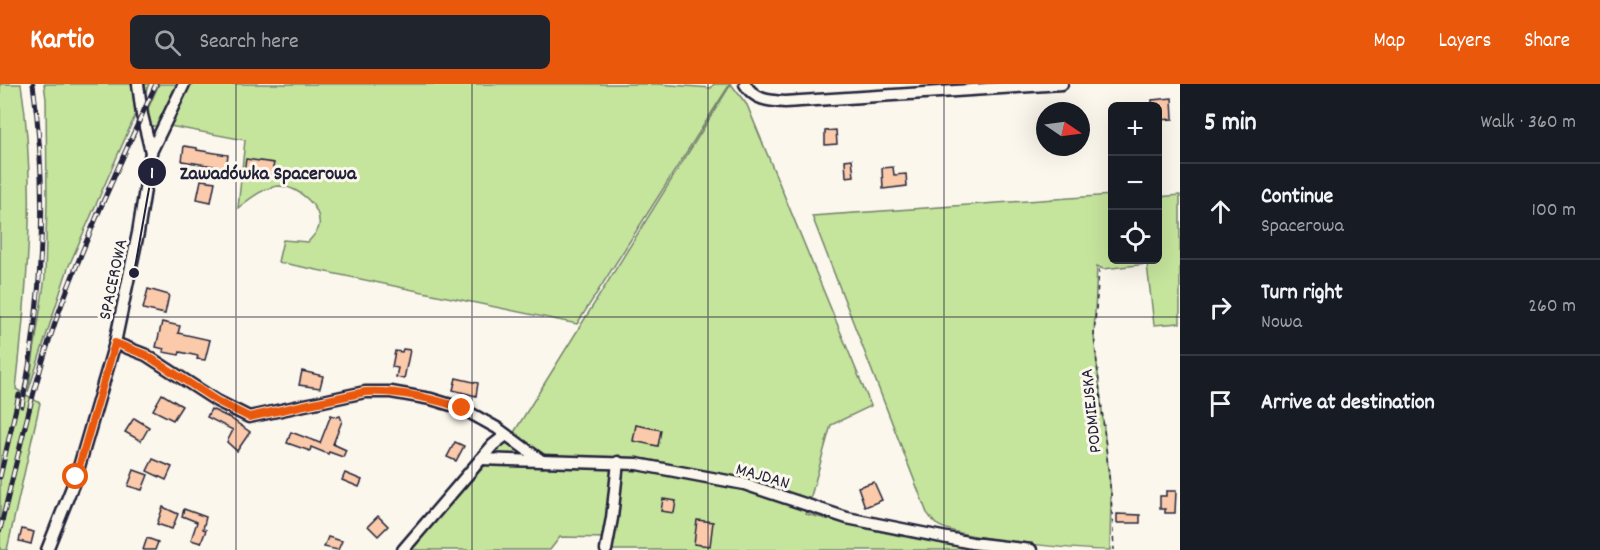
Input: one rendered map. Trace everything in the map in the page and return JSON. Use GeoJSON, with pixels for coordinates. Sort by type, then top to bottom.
{"type":"FeatureCollection","features":[{"type":"Feature","properties":{"kind":"street"},"geometry":{"type":"LineString","coordinates":[[138,84],[142,115],[151,152]]}},
{"type":"Feature","properties":{"kind":"street","name":"SPACEROWA"},"geometry":{"type":"LineString","coordinates":[[47,550],[76,477],[115,343],[138,234],[151,152],[184,84]]}},
{"type":"Feature","properties":{"kind":"street"},"geometry":{"type":"LineString","coordinates":[[747,88],[765,100],[785,102],[912,88],[1062,84]]}},
{"type":"Feature","properties":{"kind":"street"},"geometry":{"type":"LineString","coordinates":[[115,343],[146,355],[217,401],[249,417],[378,391],[431,399],[462,408],[481,417],[542,461]]}},
{"type":"Feature","properties":{"kind":"street"},"geometry":{"type":"LineString","coordinates":[[403,550],[481,459],[507,435]]}},
{"type":"Feature","properties":{"kind":"street","name":"MAJDAN"},"geometry":{"type":"LineString","coordinates":[[481,459],[637,464],[744,484],[847,518],[972,543],[1032,550]]}},
{"type":"Feature","properties":{"kind":"street"},"geometry":{"type":"LineString","coordinates":[[606,550],[612,524],[618,462]]}},
{"type":"Feature","properties":{"kind":"path","name":"PODMIEJSKA"},"geometry":{"type":"LineString","coordinates":[[1099,269],[1094,336],[1111,494],[1114,550]]}},
{"type":"Feature","properties":{"kind":"green space"},"geometry":{"type":"Polygon","coordinates":[[[0,84],[21,84],[29,160],[27,275],[16,389],[40,403],[7,550],[0,550],[0,84]]]}},
{"type":"Feature","properties":{"kind":"green space"},"geometry":{"type":"Polygon","coordinates":[[[44,84],[149,84],[68,268],[28,392],[45,277],[47,201],[44,84]]]}},
{"type":"Feature","properties":{"kind":"green space"},"geometry":{"type":"Polygon","coordinates":[[[159,84],[180,84],[158,126],[149,126],[146,113],[159,84]]]}},
{"type":"Feature","properties":{"kind":"green space"},"geometry":{"type":"Polygon","coordinates":[[[184,84],[658,84],[711,88],[714,84],[730,84],[577,324],[278,262],[283,240],[308,242],[315,234],[319,226],[317,212],[308,199],[301,194],[280,186],[263,191],[238,208],[245,140],[164,125],[184,84]]]}},
{"type":"Feature","properties":{"kind":"green space"},"geometry":{"type":"Polygon","coordinates":[[[731,84],[747,105],[871,406],[831,425],[806,514],[886,533],[946,544],[974,548],[1026,550],[610,550],[608,538],[560,537],[550,550],[410,550],[513,434],[731,84]]]}},
{"type":"Feature","properties":{"kind":"green space"},"geometry":{"type":"Polygon","coordinates":[[[1108,195],[1108,264],[1147,264],[1103,269],[1097,266],[1094,336],[1111,494],[1110,550],[1047,546],[992,539],[936,524],[927,513],[812,216],[1108,195]]]}},
{"type":"Feature","properties":{"kind":"green space"},"geometry":{"type":"Polygon","coordinates":[[[1180,195],[1180,323],[1154,325],[1147,264],[1162,264],[1162,197],[1180,195]]]}},
{"type":"Feature","properties":{"kind":"building"},"geometry":{"type":"Polygon","coordinates":[[[1172,98],[1173,119],[1162,120],[1162,102],[1152,102],[1152,100],[1172,98]]]}},
{"type":"Feature","properties":{"kind":"building"},"geometry":{"type":"Polygon","coordinates":[[[836,130],[837,144],[825,145],[825,131],[836,130]]]}},
{"type":"Feature","properties":{"kind":"building"},"geometry":{"type":"Polygon","coordinates":[[[184,146],[228,155],[226,168],[182,161],[184,146]]]}},
{"type":"Feature","properties":{"kind":"building"},"geometry":{"type":"Polygon","coordinates":[[[246,159],[274,163],[271,177],[244,173],[246,159]]]}},
{"type":"Feature","properties":{"kind":"building"},"geometry":{"type":"Polygon","coordinates":[[[852,159],[854,176],[846,177],[845,160],[852,159]]]}},
{"type":"Feature","properties":{"kind":"building"},"geometry":{"type":"Polygon","coordinates":[[[893,167],[894,175],[906,174],[907,186],[883,189],[882,168],[893,167]]]}},
{"type":"Feature","properties":{"kind":"building"},"geometry":{"type":"Polygon","coordinates":[[[201,180],[215,182],[211,202],[197,199],[201,180]]]}},
{"type":"Feature","properties":{"kind":"building"},"geometry":{"type":"Polygon","coordinates":[[[148,289],[169,295],[165,314],[143,309],[148,289]]]}},
{"type":"Feature","properties":{"kind":"building"},"geometry":{"type":"Polygon","coordinates":[[[162,322],[180,326],[178,333],[210,340],[205,360],[180,352],[179,355],[163,352],[164,349],[156,347],[162,322]]]}},
{"type":"Feature","properties":{"kind":"building"},"geometry":{"type":"Polygon","coordinates":[[[403,349],[410,350],[404,379],[396,377],[398,368],[392,367],[395,351],[402,352],[403,349]]]}},
{"type":"Feature","properties":{"kind":"building"},"geometry":{"type":"Polygon","coordinates":[[[302,371],[323,376],[320,388],[299,385],[302,371]]]}},
{"type":"Feature","properties":{"kind":"building"},"geometry":{"type":"Polygon","coordinates":[[[456,378],[478,383],[476,396],[453,390],[456,378]]]}},
{"type":"Feature","properties":{"kind":"building"},"geometry":{"type":"Polygon","coordinates":[[[162,394],[182,406],[173,420],[153,410],[162,394]]]}},
{"type":"Feature","properties":{"kind":"building"},"geometry":{"type":"Polygon","coordinates":[[[211,409],[230,418],[250,432],[237,451],[227,442],[233,430],[207,417],[211,409]]]}},
{"type":"Feature","properties":{"kind":"building"},"geometry":{"type":"Polygon","coordinates":[[[331,415],[340,416],[342,421],[333,444],[346,450],[343,457],[311,447],[310,451],[287,443],[291,432],[320,443],[331,415]]]}},
{"type":"Feature","properties":{"kind":"building"},"geometry":{"type":"Polygon","coordinates":[[[134,418],[149,427],[141,441],[125,432],[134,418]]]}},
{"type":"Feature","properties":{"kind":"building"},"geometry":{"type":"Polygon","coordinates":[[[636,425],[661,430],[658,446],[633,441],[636,425]]]}},
{"type":"Feature","properties":{"kind":"building"},"geometry":{"type":"Polygon","coordinates":[[[455,442],[464,446],[456,461],[447,457],[455,442]]]}},
{"type":"Feature","properties":{"kind":"building"},"geometry":{"type":"Polygon","coordinates":[[[153,459],[172,467],[166,480],[147,471],[153,459]]]}},
{"type":"Feature","properties":{"kind":"building"},"geometry":{"type":"Polygon","coordinates":[[[134,470],[148,475],[142,490],[128,486],[134,470]]]}},
{"type":"Feature","properties":{"kind":"building"},"geometry":{"type":"Polygon","coordinates":[[[345,473],[362,480],[359,487],[342,480],[345,473]]]}},
{"type":"Feature","properties":{"kind":"building"},"geometry":{"type":"Polygon","coordinates":[[[874,482],[882,500],[865,507],[858,487],[874,482]]]}},
{"type":"Feature","properties":{"kind":"building"},"geometry":{"type":"Polygon","coordinates":[[[1166,491],[1176,491],[1175,513],[1165,513],[1165,509],[1160,509],[1160,496],[1166,496],[1166,491]]]}},
{"type":"Feature","properties":{"kind":"building"},"geometry":{"type":"Polygon","coordinates":[[[663,499],[676,501],[674,513],[661,511],[663,499]]]}},
{"type":"Feature","properties":{"kind":"building"},"geometry":{"type":"Polygon","coordinates":[[[163,507],[178,514],[172,529],[157,524],[163,507]]]}},
{"type":"Feature","properties":{"kind":"building"},"geometry":{"type":"Polygon","coordinates":[[[184,509],[206,517],[203,529],[206,530],[201,543],[191,540],[197,522],[182,516],[184,509]]]}},
{"type":"Feature","properties":{"kind":"building"},"geometry":{"type":"Polygon","coordinates":[[[1117,514],[1140,515],[1140,523],[1117,523],[1117,514]]]}},
{"type":"Feature","properties":{"kind":"building"},"geometry":{"type":"Polygon","coordinates":[[[378,516],[388,526],[378,536],[368,526],[378,516]]]}},
{"type":"Feature","properties":{"kind":"building"},"geometry":{"type":"Polygon","coordinates":[[[697,520],[713,522],[710,546],[694,544],[697,520]]]}},
{"type":"Feature","properties":{"kind":"building"},"geometry":{"type":"Polygon","coordinates":[[[22,529],[34,532],[31,544],[19,541],[22,529]]]}},
{"type":"Feature","properties":{"kind":"building"},"geometry":{"type":"Polygon","coordinates":[[[328,537],[342,541],[338,550],[324,547],[328,537]]]}},
{"type":"Feature","properties":{"kind":"building"},"geometry":{"type":"Polygon","coordinates":[[[147,538],[158,542],[155,550],[143,550],[147,538]]]}},
{"type":"Feature","properties":{"kind":"railway"},"geometry":{"type":"LineString","coordinates":[[22,406],[35,326],[41,245],[41,165],[33,84]]}},
{"type":"Feature","properties":{"kind":"railway"},"geometry":{"type":"LineString","coordinates":[[0,530],[32,399],[55,323],[90,232],[156,84]]}},
{"type":"Feature","properties":{"kind":"railway"},"geometry":{"type":"LineString","coordinates":[[0,477],[19,395]]}},
{"type":"Feature","properties":{"kind":"place","name":"Zawadówka Spacerowa"},"geometry":{"type":"Point","coordinates":[134,273]}},
{"type":"Feature","properties":{"kind":"route"},"geometry":{"type":"LineString","coordinates":[[76,477],[115,343],[146,355],[217,401],[249,417],[378,391],[431,399],[462,408]]}}]}
